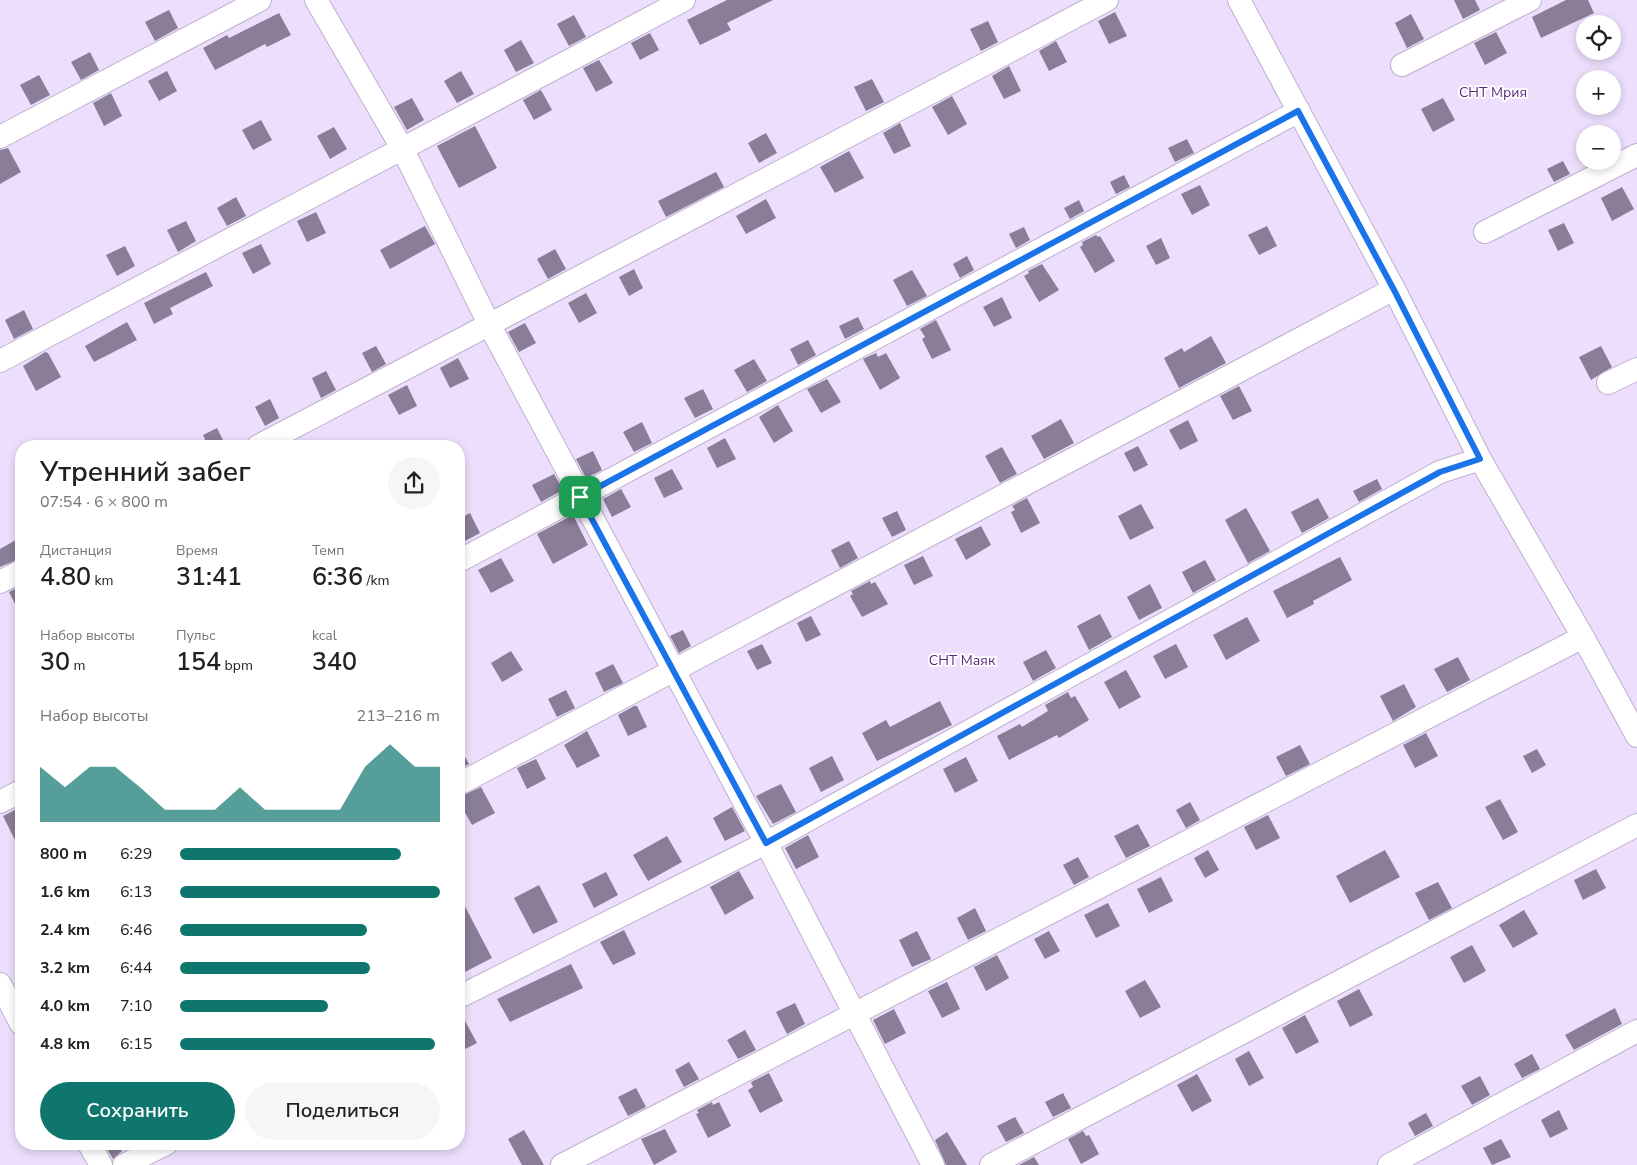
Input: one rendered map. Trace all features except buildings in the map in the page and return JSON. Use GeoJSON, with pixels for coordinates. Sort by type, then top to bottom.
{"type":"FeatureCollection","features":[{"type":"Feature","properties":{"kind":"street"},"geometry":{"type":"LineString","coordinates":[[0,137],[260,0]]}},
{"type":"Feature","properties":{"kind":"street"},"geometry":{"type":"LineString","coordinates":[[316,0],[402,148],[489,324],[766,843],[933,1165]]}},
{"type":"Feature","properties":{"kind":"street"},"geometry":{"type":"LineString","coordinates":[[0,361],[684,0]]}},
{"type":"Feature","properties":{"kind":"street"},"geometry":{"type":"LineString","coordinates":[[269,440],[1107,0]]}},
{"type":"Feature","properties":{"kind":"street"},"geometry":{"type":"LineString","coordinates":[[1239,0],[1394,290],[1480,459],[1584,638],[1637,736]]}},
{"type":"Feature","properties":{"kind":"street"},"geometry":{"type":"LineString","coordinates":[[1402,65],[1530,0]]}},
{"type":"Feature","properties":{"kind":"street"},"geometry":{"type":"LineString","coordinates":[[465,558],[1298,111]]}},
{"type":"Feature","properties":{"kind":"street"},"geometry":{"type":"LineString","coordinates":[[1485,232],[1637,156]]}},
{"type":"Feature","properties":{"kind":"street"},"geometry":{"type":"LineString","coordinates":[[465,781],[1394,290]]}},
{"type":"Feature","properties":{"kind":"street"},"geometry":{"type":"LineString","coordinates":[[1608,383],[1637,368]]}},
{"type":"Feature","properties":{"kind":"street"},"geometry":{"type":"LineString","coordinates":[[465,994],[766,843],[1440,472],[1480,459]]}},
{"type":"Feature","properties":{"kind":"street"},"geometry":{"type":"LineString","coordinates":[[0,582],[15,574]]}},
{"type":"Feature","properties":{"kind":"street"},"geometry":{"type":"LineString","coordinates":[[562,1165],[1584,638]]}},
{"type":"Feature","properties":{"kind":"street"},"geometry":{"type":"LineString","coordinates":[[0,802],[15,794]]}},
{"type":"Feature","properties":{"kind":"street"},"geometry":{"type":"LineString","coordinates":[[992,1165],[1637,825]]}},
{"type":"Feature","properties":{"kind":"street"},"geometry":{"type":"LineString","coordinates":[[0,984],[15,1019]]}},
{"type":"Feature","properties":{"kind":"street"},"geometry":{"type":"LineString","coordinates":[[1389,1165],[1637,1031]]}},
{"type":"Feature","properties":{"kind":"street"},"geometry":{"type":"LineString","coordinates":[[92,1150],[101,1165]]}},
{"type":"Feature","properties":{"kind":"street"},"geometry":{"type":"LineString","coordinates":[[124,1165],[154,1150]]}},
{"type":"Feature","properties":{"kind":"green space","name":"СНТ Маяк"},"geometry":{"type":"Polygon","coordinates":[[[0,0],[1637,0],[1637,1165],[0,1165],[0,0]]]}},
{"type":"Feature","properties":{"kind":"route"},"geometry":{"type":"LineString","coordinates":[[1298,111],[1394,290],[1480,459],[1440,472],[766,843],[580,497],[1298,111]]}},
{"type":"Feature","properties":{"kind":"park label","name":"СНТ Мрия"},"geometry":{"type":"Point","coordinates":[1493,92]}}]}
